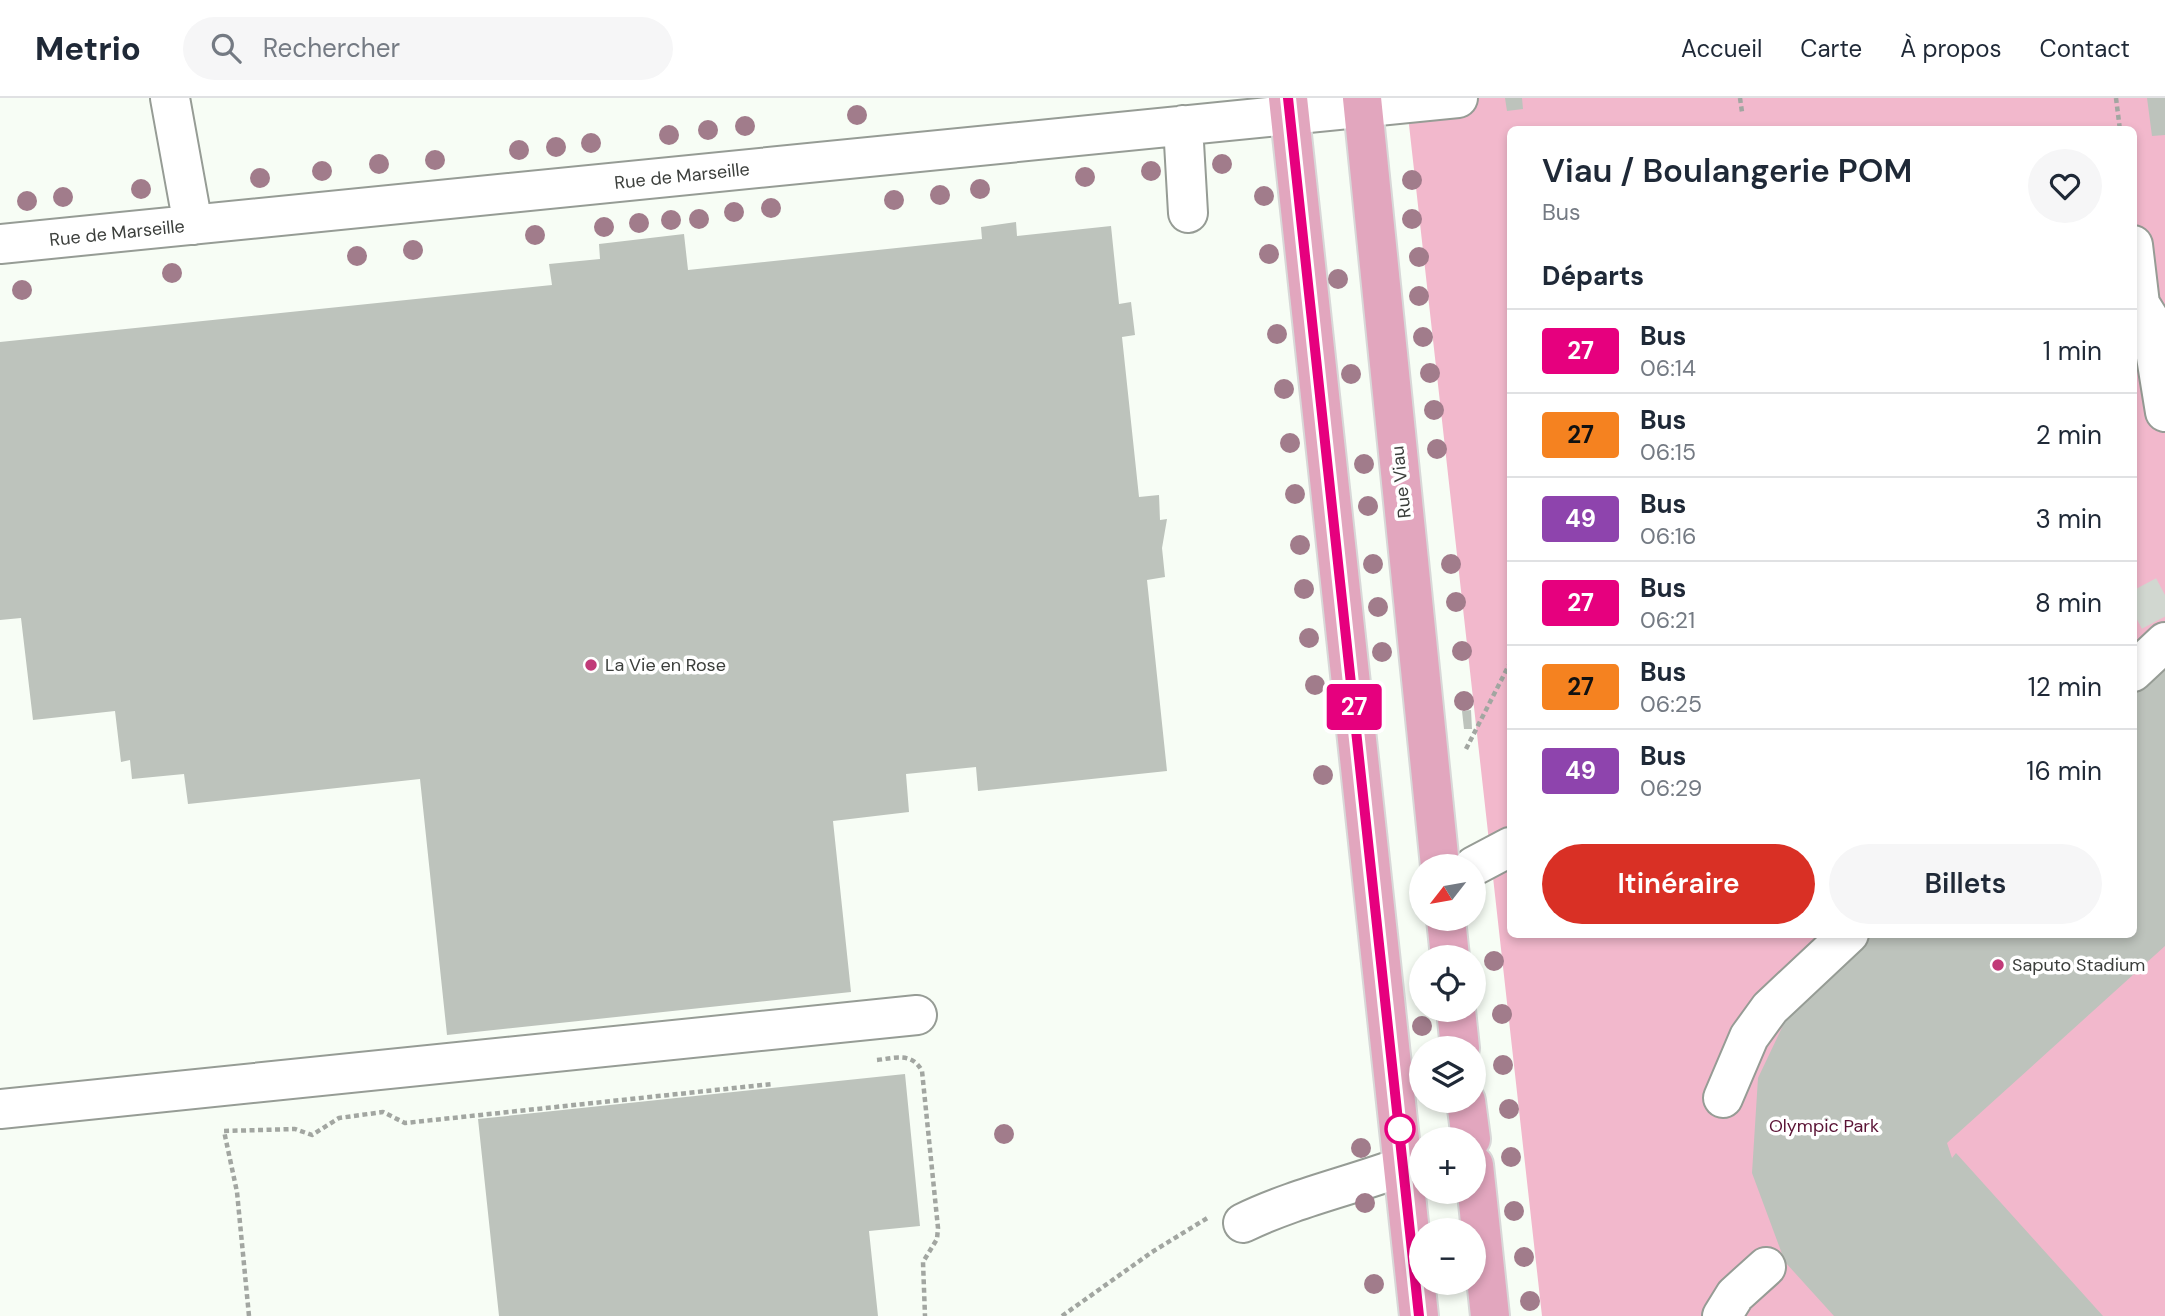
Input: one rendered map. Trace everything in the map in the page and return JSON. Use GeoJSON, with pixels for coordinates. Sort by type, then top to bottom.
{"type":"FeatureCollection","features":[{"type":"Feature","properties":{"kind":"main road","name":"Rue Viau"},"geometry":{"type":"LineString","coordinates":[[1362,102],[1439,854]]}},
{"type":"Feature","properties":{"kind":"main road"},"geometry":{"type":"LineString","coordinates":[[1288,106],[1419,1316]]}},
{"type":"Feature","properties":{"kind":"main road"},"geometry":{"type":"LineString","coordinates":[[1478,1204],[1490,1316]]}},
{"type":"Feature","properties":{"kind":"street"},"geometry":{"type":"LineString","coordinates":[[170,98],[192,225]]}},
{"type":"Feature","properties":{"kind":"street","name":"Rue de Marseille"},"geometry":{"type":"LineString","coordinates":[[0,244],[1183,125],[1288,106],[1458,98]]}},
{"type":"Feature","properties":{"kind":"street"},"geometry":{"type":"LineString","coordinates":[[1183,125],[1188,213]]}},
{"type":"Feature","properties":{"kind":"street"},"geometry":{"type":"LineString","coordinates":[[2137,263],[2150,320],[2165,412]]}},
{"type":"Feature","properties":{"kind":"street"},"geometry":{"type":"LineString","coordinates":[[2137,668],[2165,642]]}},
{"type":"Feature","properties":{"kind":"street"},"geometry":{"type":"LineString","coordinates":[[1486,860],[1507,850]]}},
{"type":"Feature","properties":{"kind":"street"},"geometry":{"type":"LineString","coordinates":[[1723,1098],[1749,1037],[1770,1008],[1845,938]]}},
{"type":"Feature","properties":{"kind":"street"},"geometry":{"type":"LineString","coordinates":[[0,1109],[917,1015]]}},
{"type":"Feature","properties":{"kind":"street"},"geometry":{"type":"LineString","coordinates":[[1243,1223],[1265,1212],[1404,1166]]}},
{"type":"Feature","properties":{"kind":"street"},"geometry":{"type":"LineString","coordinates":[[1722,1316],[1735,1295],[1766,1267]]}},
{"type":"Feature","properties":{"kind":"path"},"geometry":{"type":"LineString","coordinates":[[1740,98],[1742,111]]}},
{"type":"Feature","properties":{"kind":"path"},"geometry":{"type":"LineString","coordinates":[[2116,98],[2120,126]]}},
{"type":"Feature","properties":{"kind":"path"},"geometry":{"type":"LineString","coordinates":[[1463,757],[1507,669]]}},
{"type":"Feature","properties":{"kind":"path"},"geometry":{"type":"LineString","coordinates":[[877,1060],[906,1056],[914,1059],[922,1071],[938,1228],[937,1239],[923,1262],[925,1316]]}},
{"type":"Feature","properties":{"kind":"path"},"geometry":{"type":"LineString","coordinates":[[249,1316],[237,1192],[224,1131],[295,1129],[312,1135],[339,1118],[383,1112],[405,1123],[772,1084]]}},
{"type":"Feature","properties":{"kind":"path"},"geometry":{"type":"LineString","coordinates":[[1062,1316],[1181,1233]]}},
{"type":"Feature","properties":{"kind":"green space","name":"Olympic Park"},"geometry":{"type":"Polygon","coordinates":[[[1406,98],[2165,98],[2165,1316],[1542,1316],[1406,98]]]}},
{"type":"Feature","properties":{"kind":"building"},"geometry":{"type":"Polygon","coordinates":[[[1505,98],[1522,98],[1523,109],[1507,111],[1505,98]]]}},
{"type":"Feature","properties":{"kind":"building"},"geometry":{"type":"Polygon","coordinates":[[[2147,98],[2165,98],[2165,135],[2152,136],[2147,98]]]}},
{"type":"Feature","properties":{"kind":"building","name":"La Vie en Rose"},"geometry":{"type":"Polygon","coordinates":[[[1016,222],[1017,236],[1111,226],[1119,304],[1131,302],[1135,335],[1122,337],[1139,497],[1159,495],[1160,520],[1167,519],[1162,548],[1165,577],[1147,580],[1167,771],[978,791],[976,767],[906,774],[909,812],[833,821],[851,992],[447,1035],[420,779],[188,804],[184,774],[132,779],[130,760],[121,762],[115,711],[33,720],[21,618],[0,620],[0,342],[552,285],[549,264],[600,259],[599,244],[684,234],[688,270],[982,239],[981,227],[1016,222]]]}},
{"type":"Feature","properties":{"kind":"building","name":"Saputo Stadium"},"geometry":{"type":"Polygon","coordinates":[[[2165,662],[2165,946],[1947,1143],[1952,1158],[1956,1153],[2103,1316],[1834,1316],[1785,1262],[1752,1173],[1758,1078],[1797,996],[1860,938],[2137,938],[2137,687],[2165,662]]]}},
{"type":"Feature","properties":{"kind":"building"},"geometry":{"type":"Polygon","coordinates":[[[1471,710],[1472,729],[1464,729],[1462,711],[1471,710]]]}},
{"type":"Feature","properties":{"kind":"building"},"geometry":{"type":"Polygon","coordinates":[[[905,1074],[920,1226],[869,1231],[878,1316],[499,1316],[478,1119],[905,1074]]]}},
{"type":"Feature","properties":{"kind":"tunnel"},"geometry":{"type":"LineString","coordinates":[[2137,610],[2165,595]]}},
{"type":"Feature","properties":{"kind":"bus line","name":"27"},"geometry":{"type":"LineString","coordinates":[[1288,98],[1419,1316]]}},
{"type":"Feature","properties":{"kind":"place","name":"La Vie en Rose"},"geometry":{"type":"Point","coordinates":[591,665]}},
{"type":"Feature","properties":{"kind":"place","name":"Saputo Stadium"},"geometry":{"type":"Point","coordinates":[1998,965]}}]}
